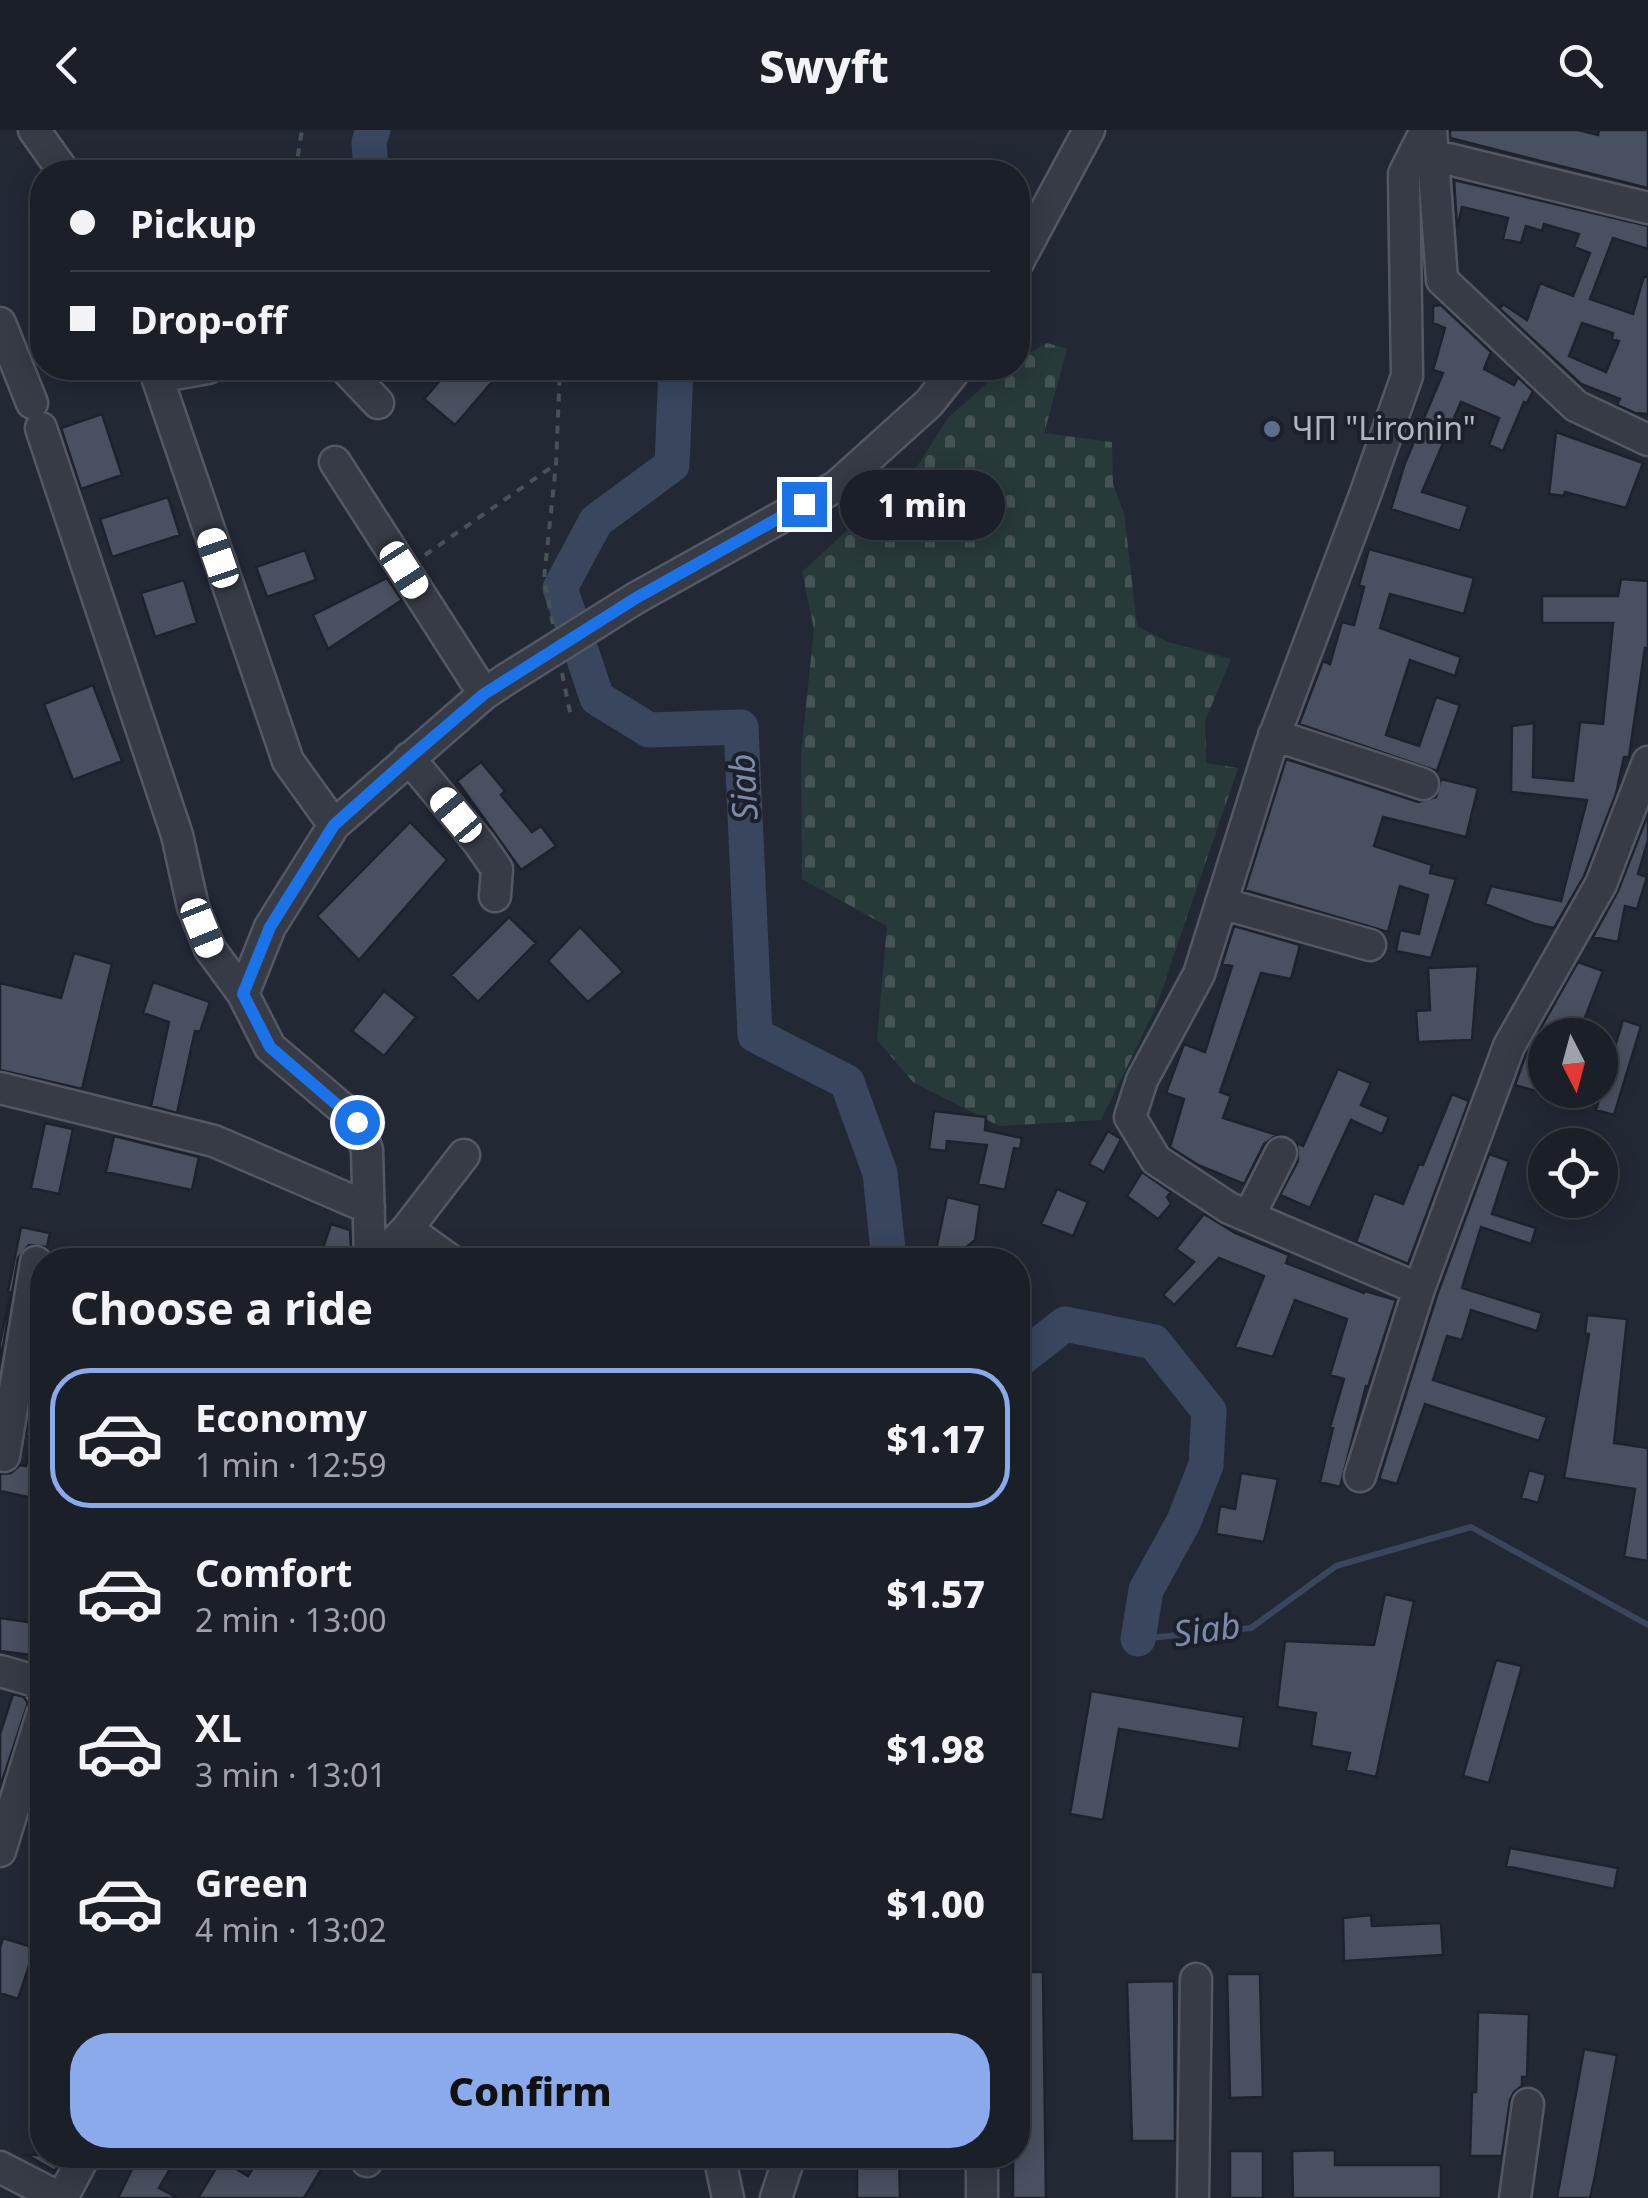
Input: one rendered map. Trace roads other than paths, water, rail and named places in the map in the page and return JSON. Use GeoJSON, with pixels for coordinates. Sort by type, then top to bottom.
{"type":"FeatureCollection","features":[{"type":"Feature","properties":{"kind":"street"},"geometry":{"type":"LineString","coordinates":[[34,130],[55,160]]}},
{"type":"Feature","properties":{"kind":"street"},"geometry":{"type":"LineString","coordinates":[[1030,239],[1088,130]]}},
{"type":"Feature","properties":{"kind":"street"},"geometry":{"type":"LineString","coordinates":[[1430,138],[1648,208]]}},
{"type":"Feature","properties":{"kind":"street"},"geometry":{"type":"LineString","coordinates":[[1430,138],[1442,280],[1576,406],[1648,440]]}},
{"type":"Feature","properties":{"kind":"street"},"geometry":{"type":"LineString","coordinates":[[1418,1289],[1230,1208],[1156,1160],[1130,1117],[1142,1080],[1199,974],[1274,735],[1366,496],[1407,376],[1404,174],[1430,138]]}},
{"type":"Feature","properties":{"kind":"street"},"geometry":{"type":"LineString","coordinates":[[0,323],[36,416],[177,834],[193,907],[210,949],[243,994],[270,1047],[357,1122],[367,1150],[372,1248]]}},
{"type":"Feature","properties":{"kind":"street"},"geometry":{"type":"LineString","coordinates":[[158,380],[288,761],[334,825]]}},
{"type":"Feature","properties":{"kind":"street"},"geometry":{"type":"LineString","coordinates":[[356,380],[378,403]]}},
{"type":"Feature","properties":{"kind":"street"},"geometry":{"type":"LineString","coordinates":[[243,994],[270,927],[334,825],[409,758],[495,687],[636,598],[838,486],[929,402],[946,380]]}},
{"type":"Feature","properties":{"kind":"street"},"geometry":{"type":"LineString","coordinates":[[335,462],[404,570],[495,687]]}},
{"type":"Feature","properties":{"kind":"street"},"geometry":{"type":"LineString","coordinates":[[1274,735],[1424,784]]}},
{"type":"Feature","properties":{"kind":"street"},"geometry":{"type":"LineString","coordinates":[[409,758],[479,843],[496,870],[495,896]]}},
{"type":"Feature","properties":{"kind":"street"},"geometry":{"type":"LineString","coordinates":[[1360,1476],[1418,1289],[1508,1046],[1601,884],[1648,762]]}},
{"type":"Feature","properties":{"kind":"street"},"geometry":{"type":"LineString","coordinates":[[1221,903],[1370,944]]}},
{"type":"Feature","properties":{"kind":"street"},"geometry":{"type":"LineString","coordinates":[[0,1088],[214,1141],[369,1208]]}},
{"type":"Feature","properties":{"kind":"street"},"geometry":{"type":"LineString","coordinates":[[386,1248],[407,1229],[464,1154]]}},
{"type":"Feature","properties":{"kind":"street"},"geometry":{"type":"LineString","coordinates":[[1249,1216],[1281,1154]]}},
{"type":"Feature","properties":{"kind":"street"},"geometry":{"type":"LineString","coordinates":[[407,1229],[433,1248]]}},
{"type":"Feature","properties":{"kind":"street"},"geometry":{"type":"LineString","coordinates":[[0,1455],[4,1456],[30,1298]]}},
{"type":"Feature","properties":{"kind":"street"},"geometry":{"type":"LineString","coordinates":[[0,1671],[30,1680]]}},
{"type":"Feature","properties":{"kind":"street"},"geometry":{"type":"LineString","coordinates":[[0,1852],[30,1753]]}},
{"type":"Feature","properties":{"kind":"street"},"geometry":{"type":"LineString","coordinates":[[1193,2198],[1196,1979]]}},
{"type":"Feature","properties":{"kind":"street"},"geometry":{"type":"LineString","coordinates":[[1516,2198],[1528,2104]]}},
{"type":"Feature","properties":{"kind":"street"},"geometry":{"type":"LineString","coordinates":[[0,2167],[61,2198],[78,2168]]}},
{"type":"Feature","properties":{"kind":"street"},"geometry":{"type":"LineString","coordinates":[[721,2168],[728,2198]]}},
{"type":"Feature","properties":{"kind":"street"},"geometry":{"type":"LineString","coordinates":[[776,2198],[786,2168]]}},
{"type":"Feature","properties":{"kind":"street"},"geometry":{"type":"LineString","coordinates":[[982,2168],[982,2198]]}},
{"type":"Feature","properties":{"kind":"waterway","name":"Siab"},"geometry":{"type":"LineString","coordinates":[[370,160],[373,130]]}},
{"type":"Feature","properties":{"kind":"waterway","name":"Siab"},"geometry":{"type":"LineString","coordinates":[[676,380],[672,465],[596,521],[560,588],[597,698],[649,730],[741,727],[755,1035],[847,1082],[880,1173],[888,1248]]}},
{"type":"Feature","properties":{"kind":"waterway","name":"Siab"},"geometry":{"type":"LineString","coordinates":[[1030,1352],[1065,1324],[1154,1342],[1209,1411],[1206,1465],[1184,1521],[1146,1590],[1138,1639]]}},
{"type":"Feature","properties":{"kind":"waterway","name":"Siab"},"geometry":{"type":"LineString","coordinates":[[1138,1639],[1251,1628],[1336,1566],[1471,1527],[1648,1625]]}},
{"type":"Feature","properties":{"kind":"place","name":"ЧП \"Lironin\""},"geometry":{"type":"Point","coordinates":[1272,429]}}]}
